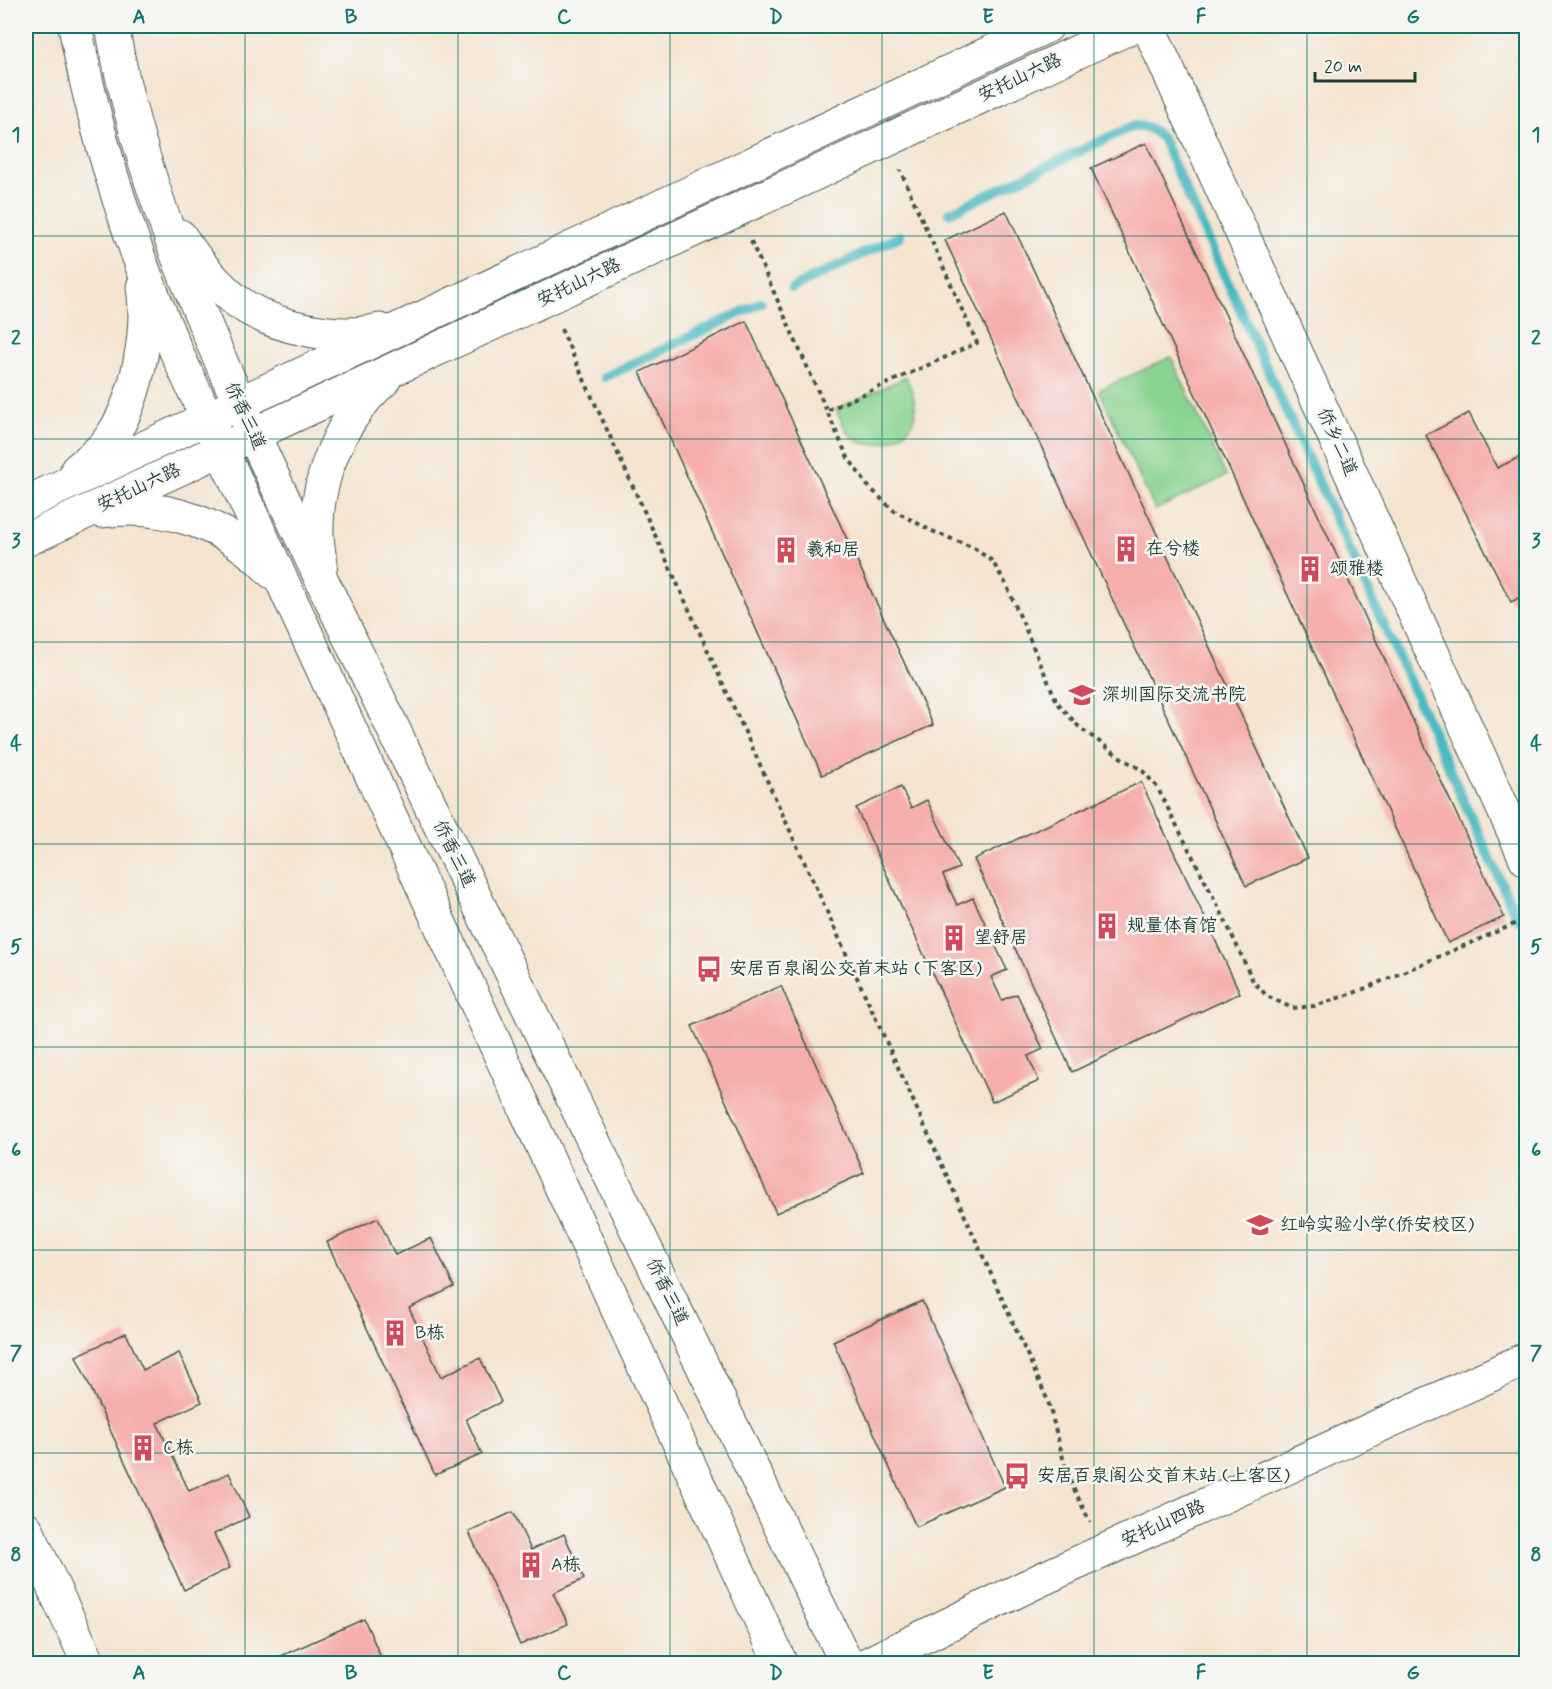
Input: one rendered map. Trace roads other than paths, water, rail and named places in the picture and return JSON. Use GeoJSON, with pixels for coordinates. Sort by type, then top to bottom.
{"type":"FeatureCollection","features":[{"type":"Feature","properties":{"kind":"street","name":"侨香三道"},"geometry":{"type":"LineString","coordinates":[[75,26],[101,145],[135,250],[172,341],[781,1664]]}},
{"type":"Feature","properties":{"kind":"street","name":"侨香三道"},"geometry":{"type":"LineString","coordinates":[[112,26],[120,67],[151,182],[185,280],[239,403],[333,606],[847,1664]]}},
{"type":"Feature","properties":{"kind":"street","name":"安托山六路"},"geometry":{"type":"LineString","coordinates":[[30,501],[1047,26]]}},
{"type":"Feature","properties":{"kind":"street","name":"安托山六路"},"geometry":{"type":"LineString","coordinates":[[26,540],[1133,26]]}},
{"type":"Feature","properties":{"kind":"street","name":"侨乡二道"},"geometry":{"type":"LineString","coordinates":[[1148,26],[1527,859]]}},
{"type":"Feature","properties":{"kind":"street"},"geometry":{"type":"LineString","coordinates":[[151,182],[176,229],[194,255],[219,285],[253,311],[299,328],[324,332],[371,332],[419,319]]}},
{"type":"Feature","properties":{"kind":"street"},"geometry":{"type":"LineString","coordinates":[[30,501],[69,476],[104,446],[117,428],[126,409],[138,367],[144,320],[145,299],[135,250]]}},
{"type":"Feature","properties":{"kind":"street"},"geometry":{"type":"LineString","coordinates":[[333,606],[320,557],[318,534],[321,499],[328,466],[336,445],[358,407],[370,392],[404,364]]}},
{"type":"Feature","properties":{"kind":"street"},"geometry":{"type":"LineString","coordinates":[[76,517],[127,509],[152,510],[195,521],[237,541],[257,556],[274,573],[287,592]]}},
{"type":"Feature","properties":{"kind":"street","name":"安托山四路"},"geometry":{"type":"LineString","coordinates":[[867,1664],[1042,1579],[1527,1359]]}},
{"type":"Feature","properties":{"kind":"street"},"geometry":{"type":"LineString","coordinates":[[26,1527],[89,1664]]}},
{"type":"Feature","properties":{"kind":"waterway"},"geometry":{"type":"LineString","coordinates":[[949,213],[1133,126],[1149,128],[1162,138],[1518,920]]}},
{"type":"Feature","properties":{"kind":"waterway"},"geometry":{"type":"LineString","coordinates":[[792,288],[900,236]]}},
{"type":"Feature","properties":{"kind":"waterway"},"geometry":{"type":"LineString","coordinates":[[605,377],[761,303]]}},
{"type":"Feature","properties":{"kind":"place","name":"在兮楼"},"geometry":{"type":"Point","coordinates":[1126,549]}},
{"type":"Feature","properties":{"kind":"place","name":"羲和居"},"geometry":{"type":"Point","coordinates":[786,550]}},
{"type":"Feature","properties":{"kind":"place","name":"颂雅楼"},"geometry":{"type":"Point","coordinates":[1310,569]}},
{"type":"Feature","properties":{"kind":"place","name":"深圳国际交流书院"},"geometry":{"type":"Point","coordinates":[1082,695]}},
{"type":"Feature","properties":{"kind":"place","name":"规量体育馆"},"geometry":{"type":"Point","coordinates":[1107,926]}},
{"type":"Feature","properties":{"kind":"place","name":"望舒居"},"geometry":{"type":"Point","coordinates":[954,938]}},
{"type":"Feature","properties":{"kind":"place","name":"安居百泉阁公交首末站 (下客区)"},"geometry":{"type":"Point","coordinates":[709,969]}},
{"type":"Feature","properties":{"kind":"place","name":"红岭实验小学(侨安校区)"},"geometry":{"type":"Point","coordinates":[1260,1225]}},
{"type":"Feature","properties":{"kind":"place","name":"B栋"},"geometry":{"type":"Point","coordinates":[395,1333]}},
{"type":"Feature","properties":{"kind":"place","name":"C栋"},"geometry":{"type":"Point","coordinates":[143,1448]}},
{"type":"Feature","properties":{"kind":"place","name":"安居百泉阁公交首末站 (上客区)"},"geometry":{"type":"Point","coordinates":[1017,1476]}},
{"type":"Feature","properties":{"kind":"place","name":"A栋"},"geometry":{"type":"Point","coordinates":[531,1565]}}]}
